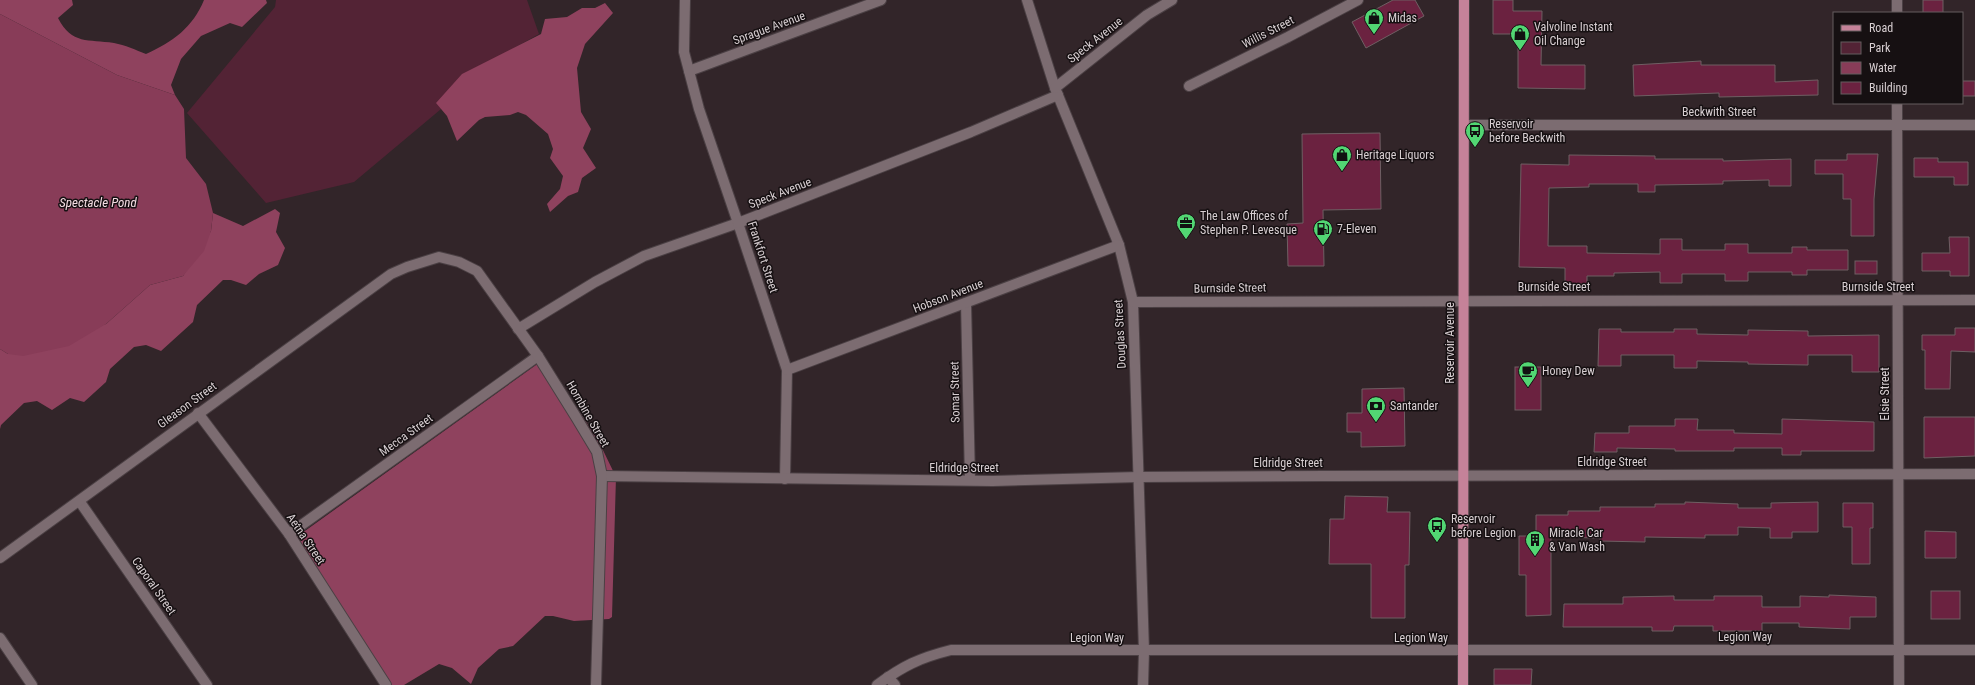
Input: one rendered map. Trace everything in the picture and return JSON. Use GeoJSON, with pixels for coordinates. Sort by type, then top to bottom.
{"type":"FeatureCollection","features":[{"type":"Feature","properties":{"kind":"main road","name":"Reservoir Avenue"},"geometry":{"type":"LineString","coordinates":[[1463,685],[1464,0]]}},
{"type":"Feature","properties":{"kind":"street","name":"Frankfort Street"},"geometry":{"type":"LineString","coordinates":[[685,0],[684,52],[699,109],[787,370],[785,479]]}},
{"type":"Feature","properties":{"kind":"street","name":"Sprague Avenue"},"geometry":{"type":"LineString","coordinates":[[689,71],[881,0]]}},
{"type":"Feature","properties":{"kind":"street","name":"Douglas Street"},"geometry":{"type":"LineString","coordinates":[[1027,0],[1057,91],[1119,245],[1133,302],[1144,651],[1143,685]]}},
{"type":"Feature","properties":{"kind":"street","name":"Speck Avenue"},"geometry":{"type":"LineString","coordinates":[[518,329],[595,282],[644,256],[738,223],[971,132],[1057,91],[1147,15],[1172,0]]}},
{"type":"Feature","properties":{"kind":"street","name":"Willis Street"},"geometry":{"type":"LineString","coordinates":[[1189,86],[1358,0]]}},
{"type":"Feature","properties":{"kind":"street"},"geometry":{"type":"LineString","coordinates":[[1897,0],[1897,12]]}},
{"type":"Feature","properties":{"kind":"street","name":"Elsie Street"},"geometry":{"type":"LineString","coordinates":[[1898,104],[1899,685]]}},
{"type":"Feature","properties":{"kind":"street","name":"Beckwith Street"},"geometry":{"type":"LineString","coordinates":[[1464,125],[1975,125]]}},
{"type":"Feature","properties":{"kind":"street","name":"Hobson Avenue"},"geometry":{"type":"LineString","coordinates":[[787,370],[1119,245]]}},
{"type":"Feature","properties":{"kind":"street","name":"Hornbine Street"},"geometry":{"type":"LineString","coordinates":[[391,274],[407,267],[439,257],[459,262],[477,271],[538,356],[597,452],[602,476],[596,685]]}},
{"type":"Feature","properties":{"kind":"street","name":"Gleason Street"},"geometry":{"type":"LineString","coordinates":[[0,558],[80,502],[198,413],[391,274]]}},
{"type":"Feature","properties":{"kind":"street","name":"Burnside Street"},"geometry":{"type":"LineString","coordinates":[[1133,302],[1463,300],[1975,300]]}},
{"type":"Feature","properties":{"kind":"street","name":"Somar Street"},"geometry":{"type":"LineString","coordinates":[[966,303],[970,480]]}},
{"type":"Feature","properties":{"kind":"street","name":"Mecca Street"},"geometry":{"type":"LineString","coordinates":[[289,534],[538,356]]}},
{"type":"Feature","properties":{"kind":"street","name":"Aetna Street"},"geometry":{"type":"LineString","coordinates":[[198,413],[289,534],[386,685]]}},
{"type":"Feature","properties":{"kind":"street","name":"Eldridge Street"},"geometry":{"type":"LineString","coordinates":[[602,476],[970,480],[1139,477],[1463,475],[1975,474]]}},
{"type":"Feature","properties":{"kind":"street","name":"Caporal Street"},"geometry":{"type":"LineString","coordinates":[[80,502],[207,685]]}},
{"type":"Feature","properties":{"kind":"street"},"geometry":{"type":"LineString","coordinates":[[0,638],[32,685]]}},
{"type":"Feature","properties":{"kind":"street","name":"Legion Way"},"geometry":{"type":"LineString","coordinates":[[877,685],[906,665],[924,656],[951,650],[1975,650]]}},
{"type":"Feature","properties":{"kind":"street"},"geometry":{"type":"LineString","coordinates":[[888,677],[895,685]]}},
{"type":"Feature","properties":{"kind":"green space"},"geometry":{"type":"Polygon","coordinates":[[[276,0],[527,0],[539,34],[514,48],[354,182],[266,203],[187,113],[275,7],[276,0]]]}},
{"type":"Feature","properties":{"kind":"shaded area"},"geometry":{"type":"Polygon","coordinates":[[[0,0],[72,0],[73,5],[58,18],[63,27],[69,33],[82,39],[118,44],[146,54],[165,44],[181,33],[194,18],[204,0],[266,0],[267,3],[242,27],[230,23],[201,36],[181,59],[171,85],[175,95],[117,75],[0,14],[0,0]]]}},
{"type":"Feature","properties":{"kind":"shaded area"},"geometry":{"type":"Polygon","coordinates":[[[605,3],[613,13],[585,44],[577,68],[581,112],[591,129],[583,148],[596,168],[582,178],[578,192],[568,196],[550,212],[547,204],[560,189],[563,176],[550,158],[553,149],[548,134],[526,115],[518,112],[510,115],[485,117],[479,120],[457,141],[447,116],[436,103],[462,74],[541,34],[545,19],[567,17],[582,8],[595,8],[605,3]]]}},
{"type":"Feature","properties":{"kind":"shaded area"},"geometry":{"type":"Polygon","coordinates":[[[275,209],[280,213],[276,232],[285,248],[278,265],[259,274],[246,285],[231,280],[223,280],[197,305],[193,322],[161,351],[146,345],[134,347],[110,369],[106,382],[84,402],[70,398],[52,410],[37,401],[24,403],[1,425],[0,429],[0,349],[8,354],[106,324],[150,285],[183,276],[211,231],[213,213],[243,226],[275,209]]]}},
{"type":"Feature","properties":{"kind":"shaded area"},"geometry":{"type":"Polygon","coordinates":[[[542,362],[581,414],[600,444],[616,477],[612,617],[609,619],[574,621],[553,616],[545,616],[513,646],[499,649],[478,668],[471,684],[452,668],[439,664],[404,685],[387,685],[291,541],[542,362]]]}},
{"type":"Feature","properties":{"kind":"water","name":"Spectacle Pond"},"geometry":{"type":"Polygon","coordinates":[[[0,14],[117,75],[175,95],[184,109],[186,158],[206,184],[213,213],[211,231],[204,251],[183,276],[150,285],[106,324],[69,346],[23,356],[8,354],[0,349],[0,14]]]}},
{"type":"Feature","properties":{"kind":"building","name":"Midas"},"geometry":{"type":"Polygon","coordinates":[[[1393,0],[1415,0],[1424,16],[1366,48],[1352,22],[1393,0]]]}},
{"type":"Feature","properties":{"kind":"building"},"geometry":{"type":"Polygon","coordinates":[[[1493,0],[1513,0],[1513,11],[1542,11],[1541,65],[1585,65],[1585,89],[1518,88],[1518,34],[1493,34],[1493,0]]]}},
{"type":"Feature","properties":{"kind":"building"},"geometry":{"type":"Polygon","coordinates":[[[1923,0],[1943,0],[1943,12],[1923,12],[1923,0]]]}},
{"type":"Feature","properties":{"kind":"building"},"geometry":{"type":"Polygon","coordinates":[[[1701,61],[1701,65],[1775,65],[1775,82],[1818,80],[1818,95],[1719,97],[1719,93],[1634,96],[1633,65],[1701,61]]]}},
{"type":"Feature","properties":{"kind":"building"},"geometry":{"type":"Polygon","coordinates":[[[1963,81],[1975,81],[1975,96],[1963,96],[1963,81]]]}},
{"type":"Feature","properties":{"kind":"building","name":"Heritage Liquors"},"geometry":{"type":"Polygon","coordinates":[[[1380,133],[1381,209],[1323,210],[1324,266],[1288,266],[1287,224],[1303,223],[1302,134],[1380,133]]]}},
{"type":"Feature","properties":{"kind":"building"},"geometry":{"type":"Polygon","coordinates":[[[1847,154],[1878,154],[1874,199],[1874,236],[1851,236],[1851,199],[1843,199],[1843,174],[1815,174],[1815,160],[1847,160],[1847,154]]]}},
{"type":"Feature","properties":{"kind":"building"},"geometry":{"type":"Polygon","coordinates":[[[1569,155],[1655,156],[1655,159],[1723,159],[1723,161],[1791,159],[1791,186],[1769,186],[1769,180],[1723,181],[1723,184],[1655,185],[1655,192],[1638,192],[1638,184],[1589,184],[1589,187],[1549,188],[1548,246],[1587,246],[1587,253],[1660,254],[1660,239],[1682,239],[1682,250],[1725,250],[1725,244],[1748,244],[1748,253],[1792,253],[1792,247],[1807,247],[1807,250],[1848,250],[1848,270],[1807,270],[1807,275],[1792,275],[1792,272],[1748,272],[1748,281],[1725,281],[1725,274],[1682,274],[1682,283],[1660,283],[1660,272],[1614,273],[1614,276],[1587,276],[1587,284],[1565,284],[1565,268],[1519,267],[1521,164],[1569,165],[1569,155]]]}},
{"type":"Feature","properties":{"kind":"building"},"geometry":{"type":"Polygon","coordinates":[[[1914,158],[1938,158],[1938,162],[1968,162],[1968,185],[1954,185],[1954,177],[1914,177],[1914,158]]]}},
{"type":"Feature","properties":{"kind":"building"},"geometry":{"type":"Polygon","coordinates":[[[1949,237],[1969,237],[1969,276],[1950,276],[1950,271],[1922,271],[1922,253],[1950,253],[1949,237]]]}},
{"type":"Feature","properties":{"kind":"building"},"geometry":{"type":"Polygon","coordinates":[[[1855,261],[1877,261],[1877,274],[1855,274],[1855,261]]]}},
{"type":"Feature","properties":{"kind":"building"},"geometry":{"type":"Polygon","coordinates":[[[1955,328],[1975,328],[1975,352],[1951,351],[1950,389],[1925,389],[1925,350],[1922,350],[1922,335],[1955,335],[1955,328]]]}},
{"type":"Feature","properties":{"kind":"building"},"geometry":{"type":"Polygon","coordinates":[[[1599,329],[1621,329],[1621,332],[1674,332],[1674,329],[1697,329],[1697,334],[1748,335],[1748,330],[1808,331],[1808,336],[1879,335],[1879,372],[1852,372],[1852,355],[1808,355],[1808,365],[1697,361],[1697,368],[1674,368],[1674,355],[1621,355],[1621,366],[1598,366],[1599,329]]]}},
{"type":"Feature","properties":{"kind":"building","name":"Honey Dew"},"geometry":{"type":"Polygon","coordinates":[[[1515,367],[1541,367],[1541,410],[1515,410],[1515,367]]]}},
{"type":"Feature","properties":{"kind":"building","name":"Santander"},"geometry":{"type":"Polygon","coordinates":[[[1404,388],[1405,446],[1361,447],[1361,432],[1347,432],[1347,413],[1362,413],[1362,389],[1404,388]]]}},
{"type":"Feature","properties":{"kind":"building"},"geometry":{"type":"Polygon","coordinates":[[[1924,417],[1975,417],[1975,456],[1924,458],[1924,417]]]}},
{"type":"Feature","properties":{"kind":"building"},"geometry":{"type":"Polygon","coordinates":[[[1675,419],[1698,419],[1697,430],[1734,430],[1734,433],[1782,434],[1782,419],[1874,422],[1874,451],[1801,451],[1801,455],[1782,455],[1782,448],[1734,448],[1734,451],[1675,451],[1675,449],[1617,448],[1617,452],[1594,452],[1595,433],[1629,433],[1629,426],[1675,426],[1675,419]]]}},
{"type":"Feature","properties":{"kind":"building"},"geometry":{"type":"Polygon","coordinates":[[[1345,496],[1388,497],[1387,512],[1410,512],[1409,565],[1405,565],[1405,618],[1371,618],[1371,564],[1329,564],[1330,519],[1344,519],[1345,496]]]}},
{"type":"Feature","properties":{"kind":"building"},"geometry":{"type":"Polygon","coordinates":[[[1685,502],[1738,504],[1738,508],[1771,508],[1771,503],[1818,502],[1818,532],[1792,532],[1792,538],[1770,538],[1770,528],[1738,527],[1738,535],[1705,535],[1705,538],[1645,537],[1645,542],[1600,541],[1600,538],[1551,537],[1551,615],[1526,616],[1526,575],[1519,575],[1519,536],[1536,536],[1536,515],[1568,515],[1568,511],[1600,511],[1600,507],[1655,507],[1655,504],[1685,504],[1685,502]]]}},
{"type":"Feature","properties":{"kind":"building"},"geometry":{"type":"Polygon","coordinates":[[[1843,503],[1873,503],[1873,528],[1870,528],[1870,564],[1852,564],[1852,527],[1843,527],[1843,503]]]}},
{"type":"Feature","properties":{"kind":"building"},"geometry":{"type":"Polygon","coordinates":[[[1925,531],[1956,532],[1956,558],[1925,558],[1925,531]]]}},
{"type":"Feature","properties":{"kind":"building"},"geometry":{"type":"Polygon","coordinates":[[[1931,591],[1960,591],[1960,619],[1931,619],[1931,591]]]}},
{"type":"Feature","properties":{"kind":"building"},"geometry":{"type":"Polygon","coordinates":[[[1829,595],[1876,597],[1876,617],[1850,617],[1850,629],[1799,627],[1799,623],[1762,623],[1762,631],[1713,631],[1713,626],[1674,626],[1673,631],[1652,631],[1652,627],[1563,627],[1564,604],[1623,604],[1623,597],[1674,596],[1674,600],[1714,600],[1714,596],[1762,596],[1762,607],[1800,607],[1800,596],[1829,597],[1829,595]]]}},
{"type":"Feature","properties":{"kind":"building"},"geometry":{"type":"Polygon","coordinates":[[[1494,669],[1532,669],[1531,685],[1494,685],[1494,669]]]}},
{"type":"Feature","properties":{"kind":"place","name":"Midas"},"geometry":{"type":"Point","coordinates":[1374,35]}},
{"type":"Feature","properties":{"kind":"place","name":"Valvoline Instant Oil Change"},"geometry":{"type":"Point","coordinates":[1520,51]}},
{"type":"Feature","properties":{"kind":"place","name":"Reservoir before Beckwith"},"geometry":{"type":"Point","coordinates":[1475,148]}},
{"type":"Feature","properties":{"kind":"place","name":"Heritage Liquors"},"geometry":{"type":"Point","coordinates":[1342,172]}},
{"type":"Feature","properties":{"kind":"place","name":"The Law Offices of Stephen P. Levesque"},"geometry":{"type":"Point","coordinates":[1186,240]}},
{"type":"Feature","properties":{"kind":"place","name":"7-Eleven"},"geometry":{"type":"Point","coordinates":[1323,246]}},
{"type":"Feature","properties":{"kind":"place","name":"Honey Dew"},"geometry":{"type":"Point","coordinates":[1528,388]}},
{"type":"Feature","properties":{"kind":"place","name":"Santander"},"geometry":{"type":"Point","coordinates":[1376,423]}},
{"type":"Feature","properties":{"kind":"place","name":"Reservoir before Legion"},"geometry":{"type":"Point","coordinates":[1437,543]}},
{"type":"Feature","properties":{"kind":"place","name":"Miracle Car & Van Wash"},"geometry":{"type":"Point","coordinates":[1535,557]}}]}
